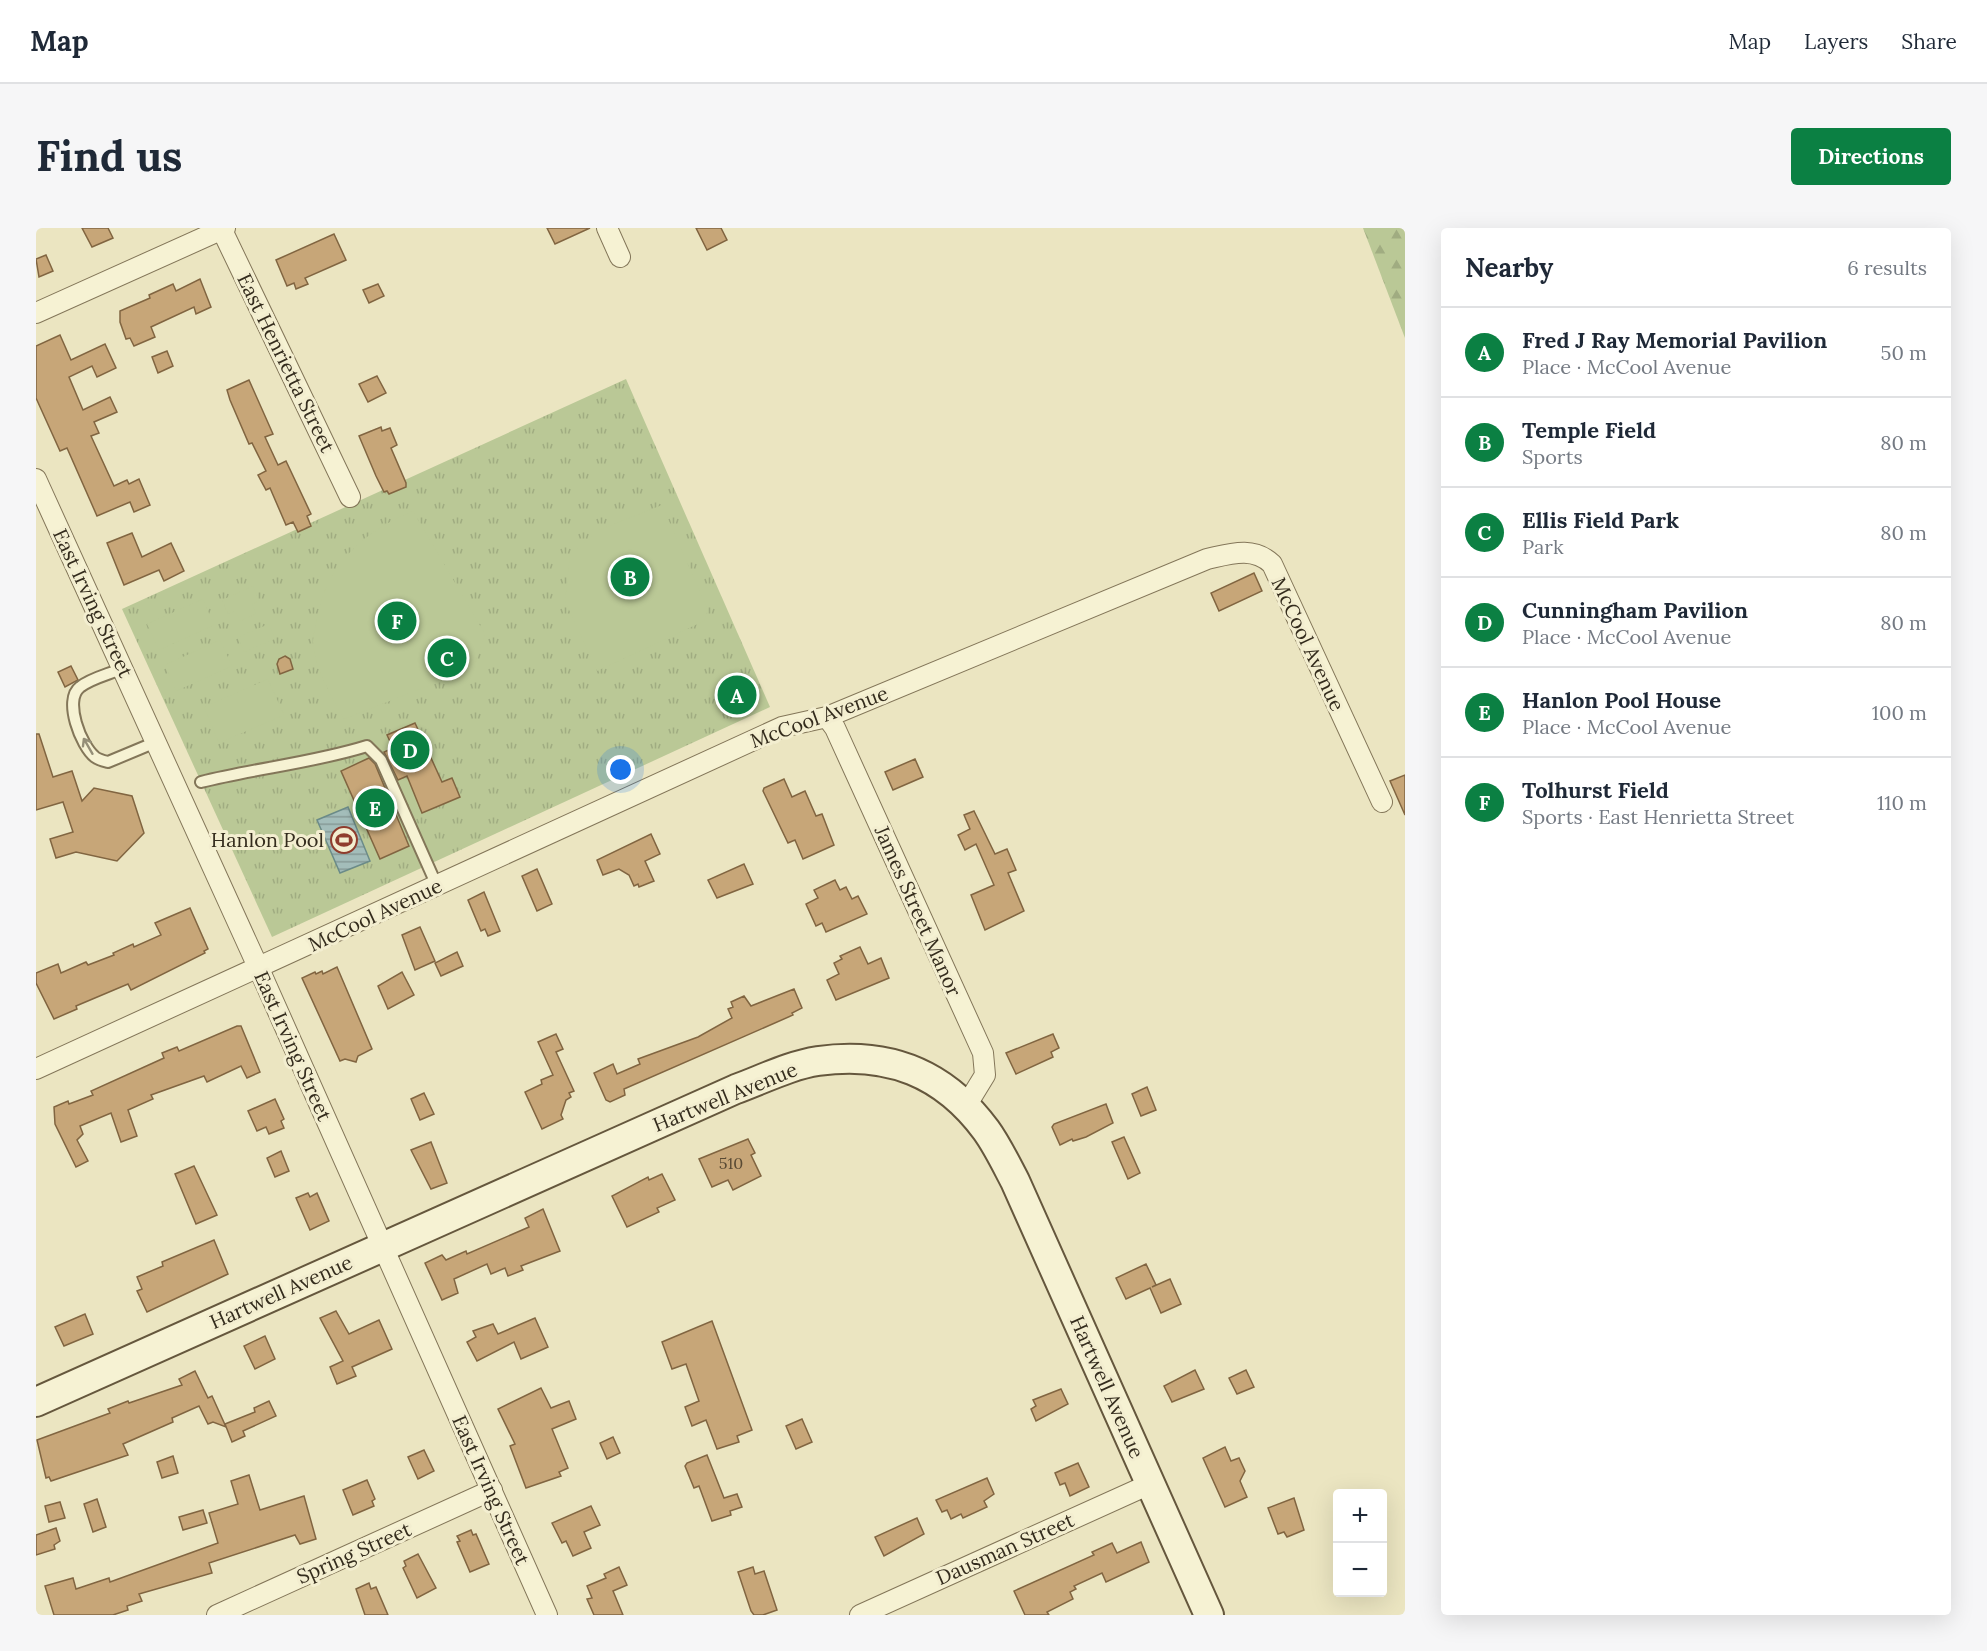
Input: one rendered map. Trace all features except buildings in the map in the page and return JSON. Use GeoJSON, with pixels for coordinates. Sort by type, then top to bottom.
{"type":"FeatureCollection","features":[{"type":"Feature","properties":{"kind":"street"},"geometry":{"type":"LineString","coordinates":[[607,228],[620,257]]}},
{"type":"Feature","properties":{"kind":"street"},"geometry":{"type":"LineString","coordinates":[[36,313],[223,229]]}},
{"type":"Feature","properties":{"kind":"street","name":"East Henrietta Street"},"geometry":{"type":"LineString","coordinates":[[223,229],[350,497]]}},
{"type":"Feature","properties":{"kind":"street","name":"East Irving Street"},"geometry":{"type":"LineString","coordinates":[[36,479],[259,969],[547,1615]]}},
{"type":"Feature","properties":{"kind":"street","name":"McCool Avenue"},"geometry":{"type":"LineString","coordinates":[[36,1069],[259,969],[782,727],[826,717],[1207,559],[1242,552],[1255,554],[1272,564],[1382,802]]}},
{"type":"Feature","properties":{"kind":"street","name":"James Street Manor"},"geometry":{"type":"LineString","coordinates":[[826,717],[836,728],[983,1053],[986,1075],[966,1106]]}},
{"type":"Feature","properties":{"kind":"street","name":"Hartwell Avenue"},"geometry":{"type":"LineString","coordinates":[[36,1402],[736,1089],[818,1061],[859,1058],[906,1067],[955,1095],[987,1131],[1015,1181],[1209,1615]]}},
{"type":"Feature","properties":{"kind":"street","name":"Dausman Street"},"geometry":{"type":"LineString","coordinates":[[860,1615],[1150,1484]]}},
{"type":"Feature","properties":{"kind":"street","name":"Spring Street"},"geometry":{"type":"LineString","coordinates":[[217,1615],[492,1490]]}},
{"type":"Feature","properties":{"kind":"lane"},"geometry":{"type":"LineString","coordinates":[[123,668],[80,687],[71,699],[73,714],[88,749],[96,758],[108,762],[156,742]]}},
{"type":"Feature","properties":{"kind":"lane"},"geometry":{"type":"LineString","coordinates":[[201,782],[255,769],[335,756],[367,746],[381,760],[437,886]]}},
{"type":"Feature","properties":{"kind":"green space"},"geometry":{"type":"Polygon","coordinates":[[[1363,228],[1405,228],[1405,338],[1363,228]]]}},
{"type":"Feature","properties":{"kind":"green space"},"geometry":{"type":"Polygon","coordinates":[[[626,379],[770,707],[272,937],[122,609],[626,379]]]}},
{"type":"Feature","properties":{"kind":"green space"},"geometry":{"type":"Polygon","coordinates":[[[662,505],[708,610],[704,621],[597,671],[565,601],[570,555],[599,530],[662,505]]]}},
{"type":"Feature","properties":{"kind":"green space"},"geometry":{"type":"Polygon","coordinates":[[[413,511],[485,634],[475,663],[433,684],[344,719],[324,682],[314,652],[313,636],[322,600],[338,566],[350,552],[379,529],[413,511]]]}},
{"type":"Feature","properties":{"kind":"green space"},"geometry":{"type":"Polygon","coordinates":[[[253,586],[259,601],[252,604],[256,614],[240,621],[235,611],[228,614],[222,600],[253,586]]]}},
{"type":"Feature","properties":{"kind":"green space"},"geometry":{"type":"Polygon","coordinates":[[[203,599],[214,625],[159,650],[147,624],[203,599]]]}},
{"type":"Feature","properties":{"kind":"green space"},"geometry":{"type":"Polygon","coordinates":[[[269,624],[275,639],[244,652],[238,637],[269,624]]]}},
{"type":"Feature","properties":{"kind":"green space"},"geometry":{"type":"Polygon","coordinates":[[[220,640],[232,666],[176,691],[165,665],[220,640]]]}},
{"type":"Feature","properties":{"kind":"green space"},"geometry":{"type":"Polygon","coordinates":[[[268,679],[284,715],[219,743],[204,707],[268,679]]]}},
{"type":"Feature","properties":{"kind":"water","name":"Hanlon Pool"},"geometry":{"type":"Polygon","coordinates":[[[348,807],[370,861],[340,873],[317,820],[348,807]]]}},
{"type":"Feature","properties":{"kind":"place","name":"Temple Field"},"geometry":{"type":"Point","coordinates":[630,577]}},
{"type":"Feature","properties":{"kind":"place","name":"Tolhurst Field"},"geometry":{"type":"Point","coordinates":[397,621]}},
{"type":"Feature","properties":{"kind":"place","name":"Ellis Field Park"},"geometry":{"type":"Point","coordinates":[447,658]}},
{"type":"Feature","properties":{"kind":"place","name":"Fred J Ray Memorial Pavilion"},"geometry":{"type":"Point","coordinates":[737,695]}},
{"type":"Feature","properties":{"kind":"place","name":"Cunningham Pavilion"},"geometry":{"type":"Point","coordinates":[410,750]}},
{"type":"Feature","properties":{"kind":"place","name":"Hanlon Pool House"},"geometry":{"type":"Point","coordinates":[375,808]}},
{"type":"Feature","properties":{"kind":"place","name":"Hanlon Pool"},"geometry":{"type":"Point","coordinates":[344,840]}}]}
